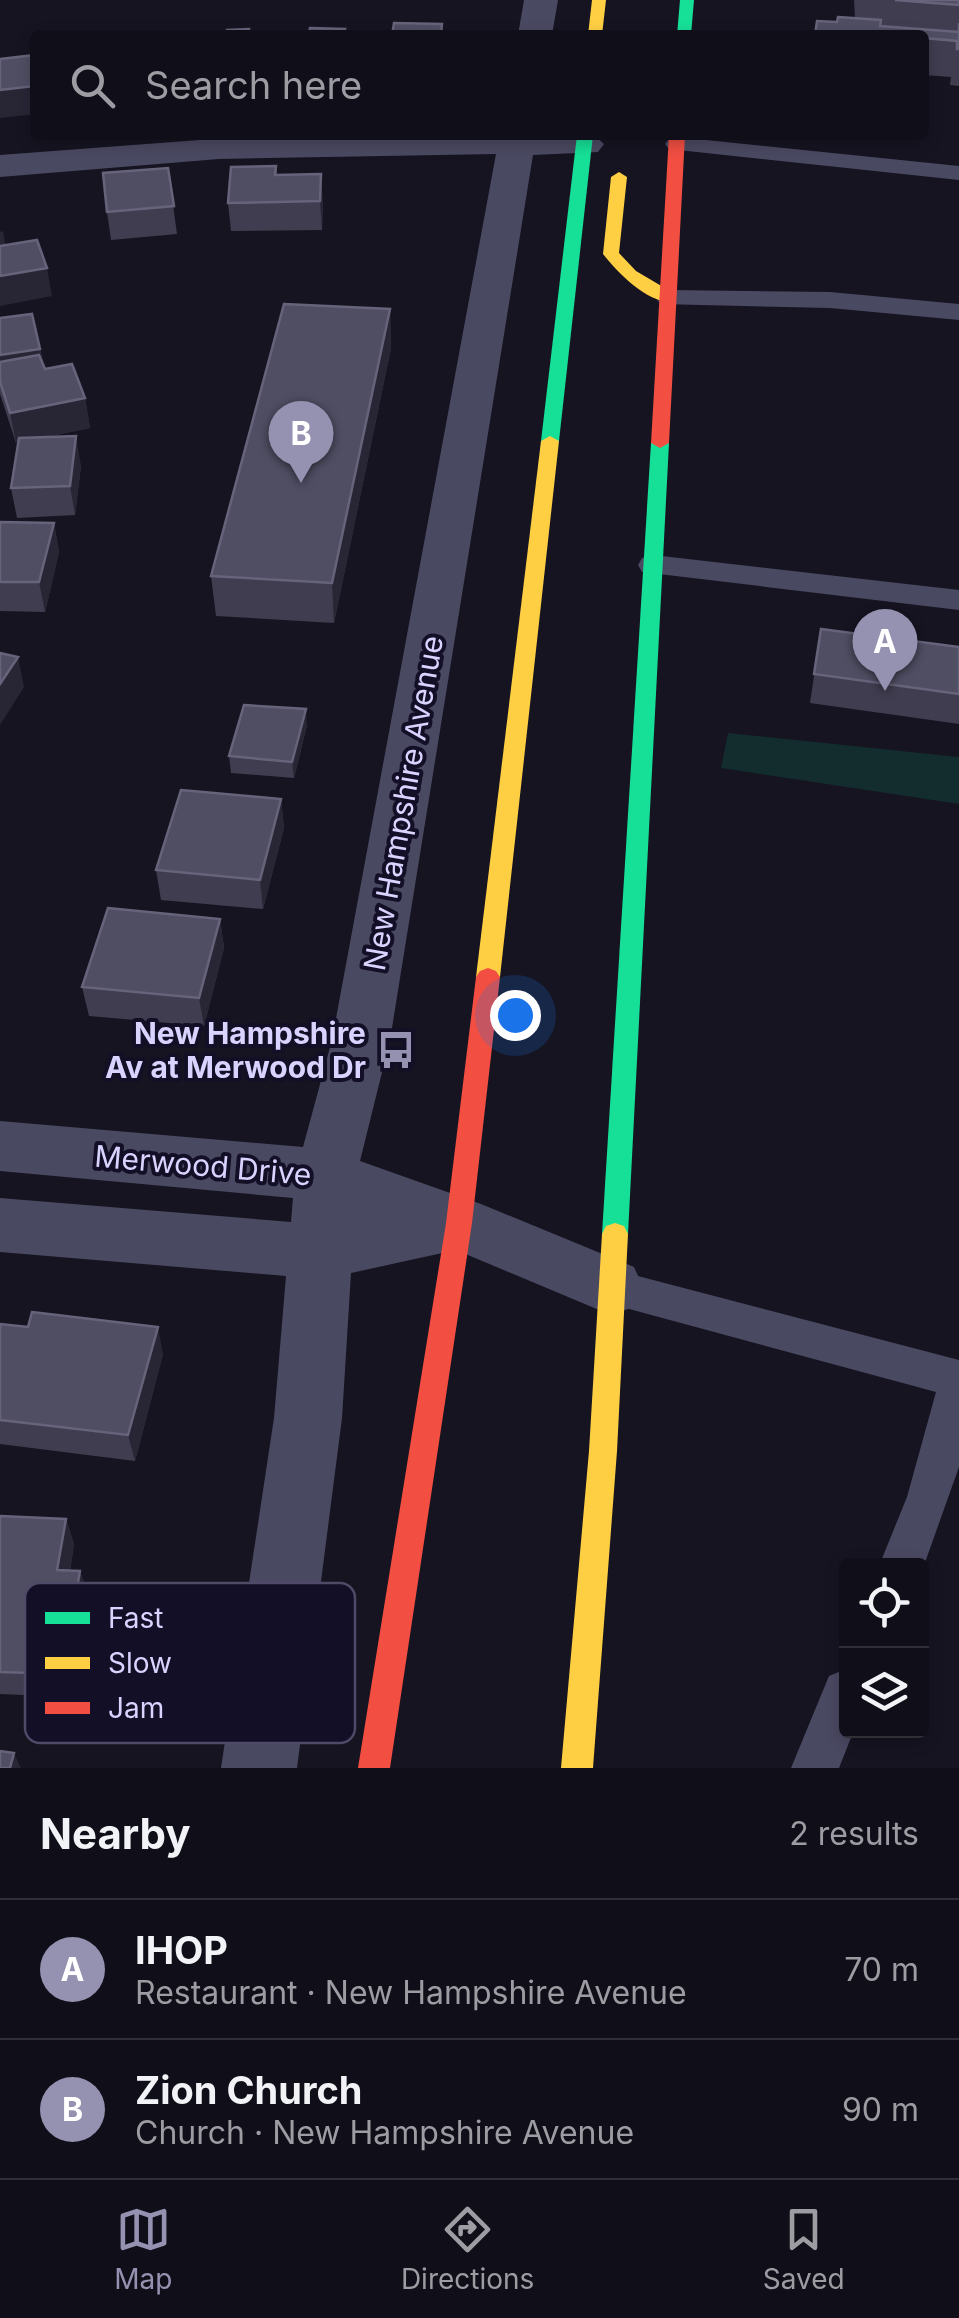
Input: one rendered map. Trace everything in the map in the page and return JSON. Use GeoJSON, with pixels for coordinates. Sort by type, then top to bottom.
{"type":"FeatureCollection","features":[{"type":"Feature","properties":{"kind":"main road"},"geometry":{"type":"LineString","coordinates":[[596,30],[599,0]]}},
{"type":"Feature","properties":{"kind":"main road"},"geometry":{"type":"LineString","coordinates":[[684,30],[687,0]]}},
{"type":"Feature","properties":{"kind":"main road"},"geometry":{"type":"LineString","coordinates":[[374,1768],[459,1223],[585,140]]}},
{"type":"Feature","properties":{"kind":"main road"},"geometry":{"type":"LineString","coordinates":[[577,1768],[603,1452],[677,140]]}},
{"type":"Feature","properties":{"kind":"main road"},"geometry":{"type":"LineString","coordinates":[[621,155],[611,254],[630,276],[669,298]]}},
{"type":"Feature","properties":{"kind":"street"},"geometry":{"type":"LineString","coordinates":[[536,30],[541,0]]}},
{"type":"Feature","properties":{"kind":"street"},"geometry":{"type":"LineString","coordinates":[[0,166],[239,146],[460,140]]}},
{"type":"Feature","properties":{"kind":"street","name":"New Hampshire Avenue"},"geometry":{"type":"LineString","coordinates":[[284,1583],[308,1418],[326,1176],[361,1040],[517,140]]}},
{"type":"Feature","properties":{"kind":"street","name":"Merwood Drive"},"geometry":{"type":"LineString","coordinates":[[0,1146],[326,1176],[459,1223],[610,1287]]}},
{"type":"Feature","properties":{"kind":"street"},"geometry":{"type":"LineString","coordinates":[[0,1225],[320,1252],[459,1223]]}},
{"type":"Feature","properties":{"kind":"street","name":"New Hampshire Avenue"},"geometry":{"type":"LineString","coordinates":[[258,1768],[262,1743]]}},
{"type":"Feature","properties":{"kind":"lane"},"geometry":{"type":"LineString","coordinates":[[677,140],[959,172]]}},
{"type":"Feature","properties":{"kind":"lane"},"geometry":{"type":"LineString","coordinates":[[669,298],[830,300],[959,312]]}},
{"type":"Feature","properties":{"kind":"lane"},"geometry":{"type":"LineString","coordinates":[[654,565],[959,600]]}},
{"type":"Feature","properties":{"kind":"lane"},"geometry":{"type":"LineString","coordinates":[[610,1287],[959,1382],[929,1498],[903,1558]]}},
{"type":"Feature","properties":{"kind":"lane"},"geometry":{"type":"LineString","coordinates":[[815,1768],[839,1710]]}},
{"type":"Feature","properties":{"kind":"green space"},"geometry":{"type":"Polygon","coordinates":[[[728,733],[959,757],[959,804],[721,768],[728,733]]]}},
{"type":"Feature","properties":{"kind":"building"},"geometry":{"type":"Polygon","coordinates":[[[895,0],[959,0],[959,5],[895,0]]]}},
{"type":"Feature","properties":{"kind":"building"},"geometry":{"type":"Polygon","coordinates":[[[838,17],[881,20],[880,26],[959,32],[959,49],[957,41],[929,38],[929,30],[816,30],[817,21],[837,22],[838,17]]]}},
{"type":"Feature","properties":{"kind":"building"},"geometry":{"type":"Polygon","coordinates":[[[394,23],[442,24],[441,30],[393,30],[394,23]]]}},
{"type":"Feature","properties":{"kind":"building"},"geometry":{"type":"Polygon","coordinates":[[[30,56],[30,87],[0,90],[0,59],[30,56]]]}},
{"type":"Feature","properties":{"kind":"building"},"geometry":{"type":"Polygon","coordinates":[[[276,166],[275,175],[321,174],[320,201],[228,203],[231,167],[276,166]]]}},
{"type":"Feature","properties":{"kind":"building"},"geometry":{"type":"Polygon","coordinates":[[[168,168],[174,206],[107,212],[103,173],[168,168]]]}},
{"type":"Feature","properties":{"kind":"building"},"geometry":{"type":"Polygon","coordinates":[[[37,240],[47,268],[0,276],[0,246],[37,240]]]}},
{"type":"Feature","properties":{"kind":"building"},"geometry":{"type":"Polygon","coordinates":[[[284,304],[390,309],[332,583],[211,576],[284,304]]]}},
{"type":"Feature","properties":{"kind":"building"},"geometry":{"type":"Polygon","coordinates":[[[32,314],[40,349],[0,355],[0,318],[32,314]]]}},
{"type":"Feature","properties":{"kind":"building"},"geometry":{"type":"Polygon","coordinates":[[[39,355],[45,369],[72,364],[85,398],[10,413],[0,382],[0,362],[39,355]]]}},
{"type":"Feature","properties":{"kind":"building"},"geometry":{"type":"Polygon","coordinates":[[[76,436],[70,486],[11,488],[19,438],[76,436]]]}},
{"type":"Feature","properties":{"kind":"building"},"geometry":{"type":"Polygon","coordinates":[[[0,522],[54,523],[39,582],[0,582],[0,522]]]}},
{"type":"Feature","properties":{"kind":"building"},"geometry":{"type":"Polygon","coordinates":[[[821,629],[959,647],[959,694],[814,674],[821,629]]]}},
{"type":"Feature","properties":{"kind":"building"},"geometry":{"type":"Polygon","coordinates":[[[0,653],[18,657],[0,684],[0,653]]]}},
{"type":"Feature","properties":{"kind":"building"},"geometry":{"type":"Polygon","coordinates":[[[244,705],[306,709],[292,762],[229,756],[244,705]]]}},
{"type":"Feature","properties":{"kind":"building"},"geometry":{"type":"Polygon","coordinates":[[[181,790],[281,799],[260,880],[156,870],[181,790]]]}},
{"type":"Feature","properties":{"kind":"building"},"geometry":{"type":"Polygon","coordinates":[[[108,908],[220,919],[199,998],[82,987],[108,908]]]}},
{"type":"Feature","properties":{"kind":"building"},"geometry":{"type":"Polygon","coordinates":[[[32,1312],[158,1327],[128,1435],[0,1420],[0,1324],[28,1327],[32,1312]]]}},
{"type":"Feature","properties":{"kind":"building"},"geometry":{"type":"Polygon","coordinates":[[[0,1516],[66,1519],[57,1570],[80,1571],[78,1583],[25,1583],[25,1673],[0,1672],[0,1516]]]}},
{"type":"Feature","properties":{"kind":"building"},"geometry":{"type":"Polygon","coordinates":[[[0,1751],[14,1753],[10,1768],[0,1768],[0,1751]]]}},
{"type":"Feature","properties":{"kind":"traffic: fast"},"geometry":{"type":"LineString","coordinates":[[684,30],[687,0]]}},
{"type":"Feature","properties":{"kind":"traffic: fast"},"geometry":{"type":"LineString","coordinates":[[550,441],[584,140]]}},
{"type":"Feature","properties":{"kind":"traffic: fast"},"geometry":{"type":"LineString","coordinates":[[615,1234],[660,443]]}},
{"type":"Feature","properties":{"kind":"traffic: slow"},"geometry":{"type":"LineString","coordinates":[[596,30],[599,0]]}},
{"type":"Feature","properties":{"kind":"traffic: slow"},"geometry":{"type":"LineString","coordinates":[[619,177],[611,254],[630,275],[669,298]]}},
{"type":"Feature","properties":{"kind":"traffic: slow"},"geometry":{"type":"LineString","coordinates":[[488,977],[550,441]]}},
{"type":"Feature","properties":{"kind":"traffic: slow"},"geometry":{"type":"LineString","coordinates":[[577,1768],[603,1451],[615,1234]]}},
{"type":"Feature","properties":{"kind":"traffic: jam"},"geometry":{"type":"LineString","coordinates":[[660,443],[677,140]]}},
{"type":"Feature","properties":{"kind":"traffic: jam"},"geometry":{"type":"LineString","coordinates":[[374,1768],[459,1223],[488,977]]}},
{"type":"Feature","properties":{"kind":"place","name":"Zion Church"},"geometry":{"type":"Point","coordinates":[301,483]}},
{"type":"Feature","properties":{"kind":"place","name":"IHOP"},"geometry":{"type":"Point","coordinates":[885,691]}},
{"type":"Feature","properties":{"kind":"place","name":"New Hampshire Av at Merwood Dr"},"geometry":{"type":"Point","coordinates":[396,1050]}}]}
